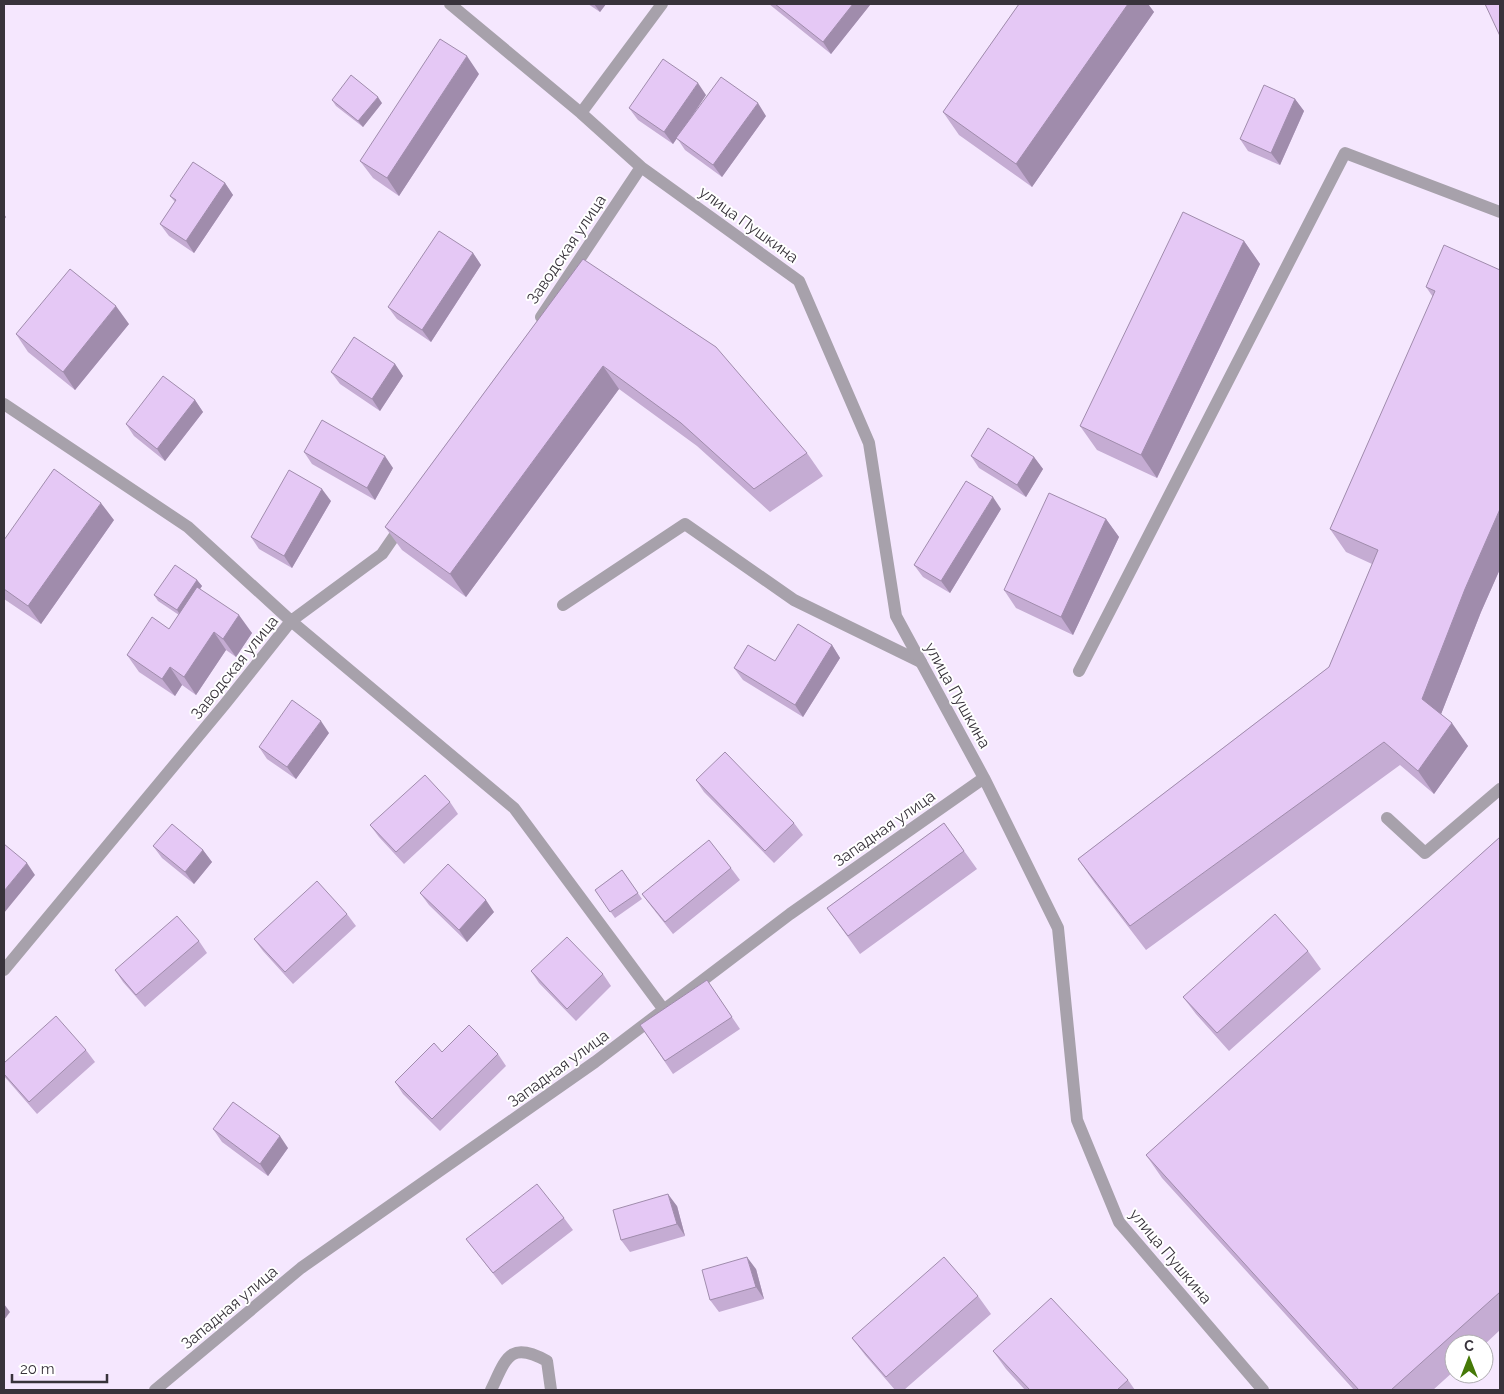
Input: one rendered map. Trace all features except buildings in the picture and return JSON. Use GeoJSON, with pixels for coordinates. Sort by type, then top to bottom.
{"type":"FeatureCollection","features":[{"type":"Feature","properties":{"kind":"street","name":"улица Пушкина"},"geometry":{"type":"LineString","coordinates":[[450,4],[581,113],[642,167],[799,281],[869,443],[896,616],[984,778],[1058,928],[1077,1120],[1118,1222],[1263,1390]]}},
{"type":"Feature","properties":{"kind":"street"},"geometry":{"type":"LineString","coordinates":[[581,113],[662,4]]}},
{"type":"Feature","properties":{"kind":"street"},"geometry":{"type":"LineString","coordinates":[[1079,671],[1345,153],[1500,212]]}},
{"type":"Feature","properties":{"kind":"street","name":"Заводская улица"},"geometry":{"type":"LineString","coordinates":[[531,331],[642,167]]}},
{"type":"Feature","properties":{"kind":"street"},"geometry":{"type":"LineString","coordinates":[[4,404],[188,527],[291,621],[514,808],[664,1010]]}},
{"type":"Feature","properties":{"kind":"street","name":"Заводская улица"},"geometry":{"type":"LineString","coordinates":[[4,970],[225,704],[291,621],[382,554],[410,513]]}},
{"type":"Feature","properties":{"kind":"street"},"geometry":{"type":"LineString","coordinates":[[563,605],[685,524],[794,600],[921,662]]}},
{"type":"Feature","properties":{"kind":"street","name":"Западная улица"},"geometry":{"type":"LineString","coordinates":[[154,1390],[301,1268],[595,1062],[790,914],[984,778]]}},
{"type":"Feature","properties":{"kind":"street"},"geometry":{"type":"LineString","coordinates":[[1387,818],[1425,853],[1500,789]]}},
{"type":"Feature","properties":{"kind":"street"},"geometry":{"type":"LineString","coordinates":[[491,1390],[506,1359],[516,1353],[530,1352],[547,1361],[550,1390]]}}]}
